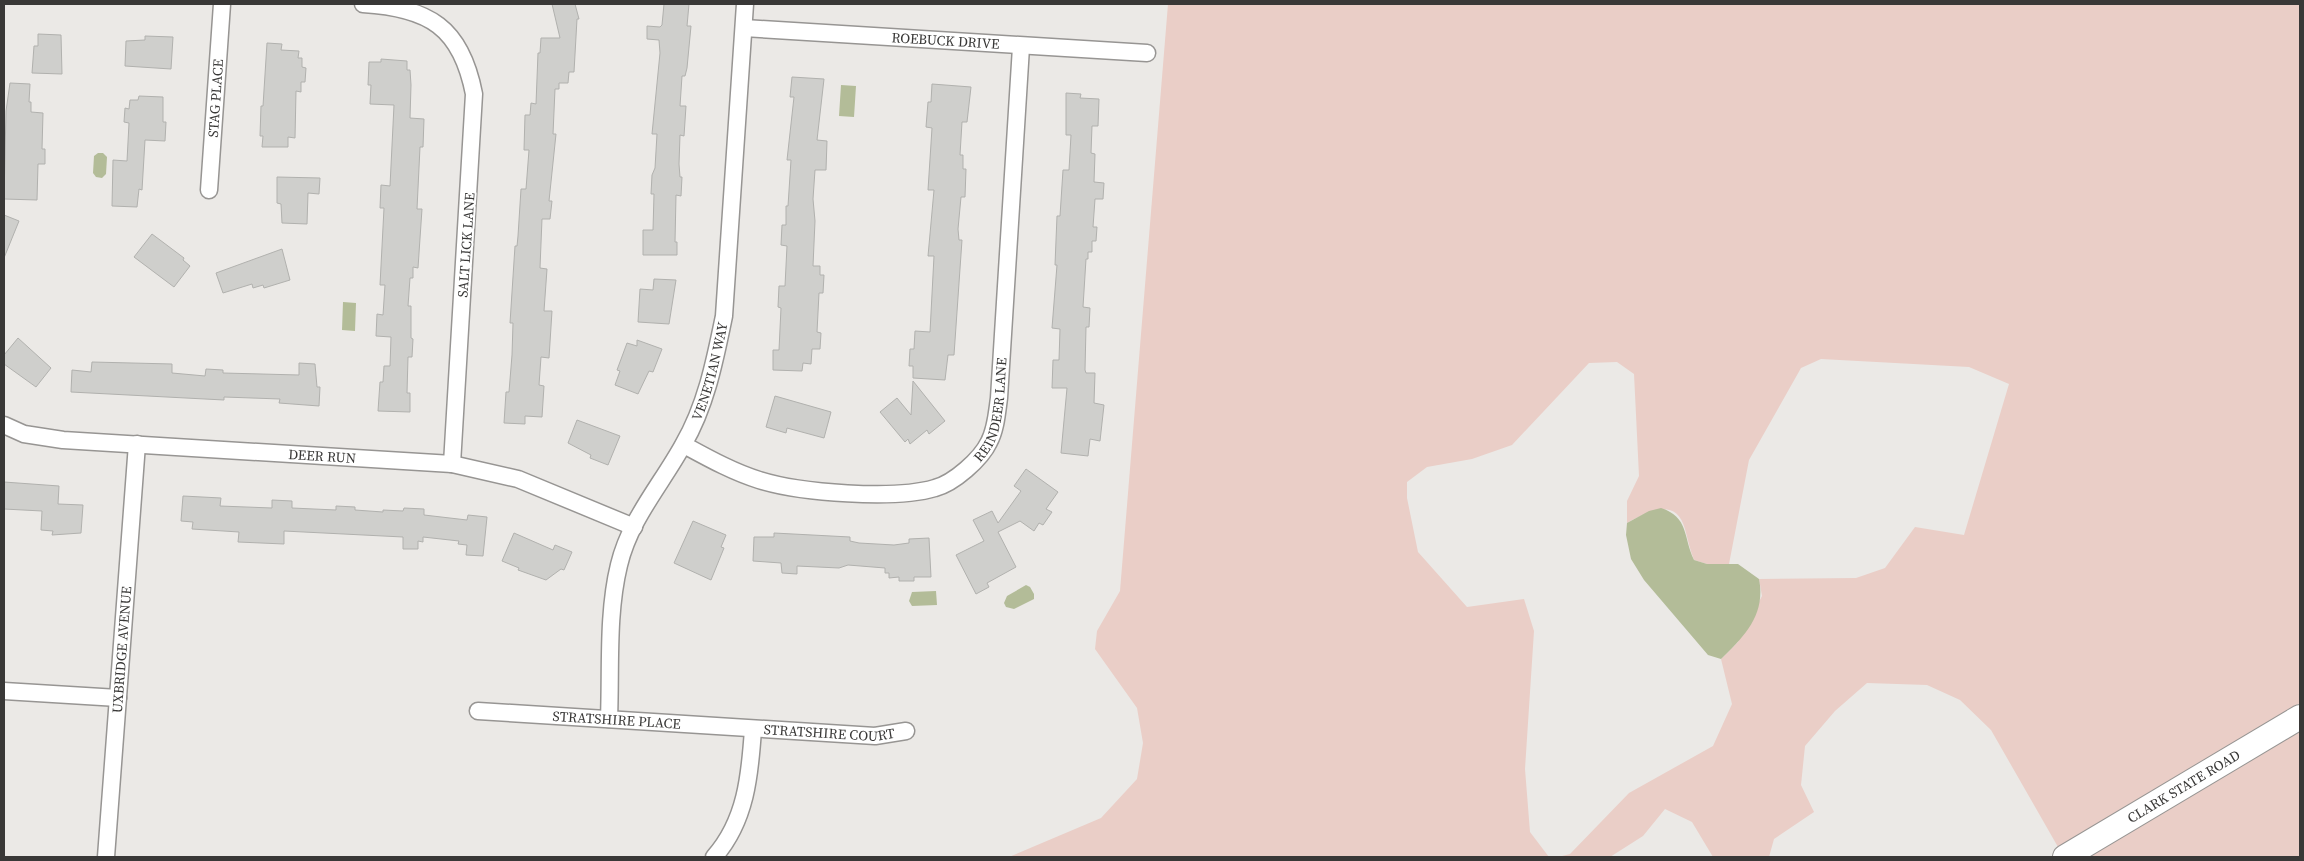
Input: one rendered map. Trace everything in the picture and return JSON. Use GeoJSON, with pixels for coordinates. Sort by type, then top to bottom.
{"type":"FeatureCollection","features":[{"type":"Feature","properties":{"kind":"main road","name":"CLARK STATE ROAD"},"geometry":{"type":"LineString","coordinates":[[2065,857],[2300,717]]}},
{"type":"Feature","properties":{"kind":"street","name":"STAG PLACE"},"geometry":{"type":"LineString","coordinates":[[209,190],[222,4]]}},
{"type":"Feature","properties":{"kind":"street","name":"SALT LICK LANE"},"geometry":{"type":"LineString","coordinates":[[363,4],[394,6],[423,16],[448,32],[462,52],[470,72],[474,94],[452,464]]}},
{"type":"Feature","properties":{"kind":"street","name":"VENETIAN WAY"},"geometry":{"type":"LineString","coordinates":[[609,719],[614,601],[619,564],[634,526],[647,501],[684,445],[700,408],[715,362],[724,316],[745,4]]}},
{"type":"Feature","properties":{"kind":"street","name":"ROEBUCK DRIVE"},"geometry":{"type":"LineString","coordinates":[[744,28],[1020,47],[1147,53]]}},
{"type":"Feature","properties":{"kind":"street","name":"REINDEER LANE"},"geometry":{"type":"LineString","coordinates":[[684,445],[720,464],[760,480],[812,489],[900,495],[938,488],[969,468],[989,442],[996,420],[999,398],[1020,47]]}},
{"type":"Feature","properties":{"kind":"street","name":"DEER RUN"},"geometry":{"type":"LineString","coordinates":[[4,425],[24,434],[53,438],[452,464],[518,479],[634,526]]}},
{"type":"Feature","properties":{"kind":"street","name":"UXBRIDGE AVENUE"},"geometry":{"type":"LineString","coordinates":[[106,857],[137,444]]}},
{"type":"Feature","properties":{"kind":"street"},"geometry":{"type":"LineString","coordinates":[[4,691],[118,698]]}},
{"type":"Feature","properties":{"kind":"street","name":"STRATSHIRE PLACE"},"geometry":{"type":"LineString","coordinates":[[478,711],[754,729]]}},
{"type":"Feature","properties":{"kind":"street"},"geometry":{"type":"LineString","coordinates":[[714,857],[726,844],[742,810],[750,776],[754,729]]}},
{"type":"Feature","properties":{"kind":"street","name":"STRATSHIRE COURT"},"geometry":{"type":"LineString","coordinates":[[754,729],[875,736],[906,731]]}},
{"type":"Feature","properties":{"kind":"shaded area"},"geometry":{"type":"Polygon","coordinates":[[[1168,4],[2300,4],[2300,703],[2058,847],[1991,730],[1960,700],[1927,685],[1867,683],[1835,711],[1805,746],[1801,785],[1814,812],[1774,839],[1769,857],[1713,857],[1692,822],[1665,809],[1643,836],[1610,857],[1558,857],[1570,854],[1629,793],[1713,746],[1732,704],[1721,659],[1738,642],[1762,596],[1759,579],[1856,578],[1885,568],[1915,527],[1964,535],[2009,384],[1969,367],[1821,359],[1801,368],[1749,460],[1729,564],[1707,564],[1694,560],[1681,519],[1675,513],[1668,510],[1652,511],[1627,523],[1627,501],[1639,476],[1634,374],[1617,362],[1589,363],[1512,445],[1472,459],[1427,467],[1407,482],[1407,498],[1418,552],[1467,607],[1524,599],[1534,631],[1525,769],[1530,832],[1549,857],[1009,857],[1101,818],[1137,779],[1143,743],[1137,708],[1095,649],[1097,631],[1120,591],[1168,4]]]}},
{"type":"Feature","properties":{"kind":"shaded area"},"geometry":{"type":"Polygon","coordinates":[[[841,85],[856,86],[854,117],[839,116],[841,85]]]}},
{"type":"Feature","properties":{"kind":"shaded area"},"geometry":{"type":"Polygon","coordinates":[[[98,153],[103,153],[107,157],[106,174],[102,178],[96,177],[93,173],[94,156],[98,153]]]}},
{"type":"Feature","properties":{"kind":"shaded area"},"geometry":{"type":"Polygon","coordinates":[[[343,302],[356,303],[355,331],[342,330],[343,302]]]}},
{"type":"Feature","properties":{"kind":"shaded area"},"geometry":{"type":"Polygon","coordinates":[[[1661,508],[1670,512],[1681,522],[1694,560],[1707,564],[1738,564],[1759,579],[1759,603],[1752,624],[1721,659],[1708,655],[1644,580],[1631,559],[1626,535],[1627,523],[1649,511],[1661,508]]]}},
{"type":"Feature","properties":{"kind":"shaded area"},"geometry":{"type":"Polygon","coordinates":[[[1026,585],[1030,587],[1034,594],[1034,599],[1014,609],[1006,607],[1004,603],[1007,596],[1026,585]]]}},
{"type":"Feature","properties":{"kind":"shaded area"},"geometry":{"type":"Polygon","coordinates":[[[936,591],[937,605],[912,606],[909,601],[912,592],[936,591]]]}},
{"type":"Feature","properties":{"kind":"shaded area"},"geometry":{"type":"Polygon","coordinates":[[[2300,726],[2300,857],[2080,857],[2300,726]]]}},
{"type":"Feature","properties":{"kind":"building"},"geometry":{"type":"Polygon","coordinates":[[[552,4],[575,4],[579,19],[577,19],[574,72],[569,72],[568,83],[559,83],[559,89],[555,89],[553,134],[556,134],[549,201],[552,201],[550,219],[542,219],[540,268],[547,269],[544,311],[552,311],[549,358],[541,357],[539,385],[544,386],[542,417],[525,416],[525,424],[504,423],[506,392],[509,392],[512,355],[513,323],[510,323],[515,246],[517,246],[521,189],[526,189],[529,150],[524,150],[525,115],[530,115],[531,103],[536,104],[538,53],[540,53],[541,38],[560,38],[552,4]]]}},
{"type":"Feature","properties":{"kind":"building"},"geometry":{"type":"Polygon","coordinates":[[[664,4],[689,4],[687,26],[691,26],[687,68],[685,76],[682,76],[680,106],[686,106],[684,136],[680,135],[681,196],[676,195],[675,242],[677,242],[677,255],[643,255],[643,230],[653,230],[654,194],[651,194],[657,134],[652,134],[660,53],[659,40],[647,39],[647,26],[660,27],[662,25],[664,4]]]}},
{"type":"Feature","properties":{"kind":"building"},"geometry":{"type":"Polygon","coordinates":[[[38,34],[61,35],[62,74],[32,73],[34,46],[38,46],[38,34]]]}},
{"type":"Feature","properties":{"kind":"building"},"geometry":{"type":"Polygon","coordinates":[[[145,36],[173,37],[171,69],[125,66],[126,41],[145,40],[145,36]]]}},
{"type":"Feature","properties":{"kind":"building"},"geometry":{"type":"Polygon","coordinates":[[[267,43],[282,44],[281,50],[299,51],[298,58],[302,58],[302,67],[306,68],[305,82],[301,82],[301,92],[296,91],[295,138],[288,137],[288,147],[262,147],[263,136],[260,136],[261,106],[263,106],[267,43]]]}},
{"type":"Feature","properties":{"kind":"building"},"geometry":{"type":"Polygon","coordinates":[[[381,59],[407,61],[411,85],[410,118],[424,119],[423,147],[420,147],[417,209],[422,209],[418,268],[413,267],[413,278],[410,278],[408,306],[411,306],[411,338],[413,339],[412,357],[408,357],[407,393],[410,393],[410,412],[378,411],[380,382],[383,382],[384,366],[390,366],[391,337],[376,336],[377,314],[383,315],[385,285],[380,285],[384,208],[380,208],[381,185],[390,186],[394,105],[370,104],[371,85],[368,85],[369,62],[381,62],[381,59]]]}},
{"type":"Feature","properties":{"kind":"building"},"geometry":{"type":"Polygon","coordinates":[[[792,77],[824,79],[817,140],[827,141],[826,170],[815,170],[813,199],[815,221],[813,266],[820,266],[820,275],[824,275],[823,293],[819,293],[817,332],[821,333],[820,349],[812,349],[811,364],[803,363],[802,371],[773,370],[773,350],[779,350],[781,308],[778,307],[779,286],[785,286],[787,246],[781,245],[782,225],[786,225],[786,206],[788,206],[791,160],[787,160],[794,97],[790,97],[792,77]]]}},
{"type":"Feature","properties":{"kind":"building"},"geometry":{"type":"Polygon","coordinates":[[[10,83],[30,84],[29,102],[31,102],[31,112],[43,113],[42,149],[45,149],[45,164],[38,164],[37,200],[4,199],[6,111],[10,83]]]}},
{"type":"Feature","properties":{"kind":"building"},"geometry":{"type":"Polygon","coordinates":[[[932,84],[971,87],[967,122],[962,122],[960,155],[963,155],[963,169],[966,169],[965,197],[961,197],[958,229],[959,240],[962,240],[954,355],[948,355],[945,380],[913,378],[913,366],[909,366],[910,349],[914,349],[915,331],[930,332],[934,256],[928,256],[934,190],[928,190],[932,128],[926,127],[932,84]]]}},
{"type":"Feature","properties":{"kind":"building"},"geometry":{"type":"Polygon","coordinates":[[[1066,93],[1081,94],[1080,98],[1099,99],[1098,126],[1092,126],[1091,153],[1095,154],[1094,182],[1104,183],[1103,199],[1095,199],[1093,227],[1097,227],[1096,241],[1092,241],[1092,252],[1088,252],[1088,259],[1086,259],[1083,307],[1090,308],[1089,327],[1086,327],[1085,370],[1086,373],[1095,373],[1094,403],[1104,405],[1100,441],[1090,439],[1088,456],[1061,453],[1067,388],[1052,388],[1053,360],[1059,360],[1060,329],[1052,328],[1057,265],[1055,265],[1057,216],[1060,216],[1063,170],[1069,170],[1071,135],[1066,135],[1066,93]]]}},
{"type":"Feature","properties":{"kind":"building"},"geometry":{"type":"Polygon","coordinates":[[[139,96],[163,97],[163,122],[166,122],[165,141],[145,140],[142,190],[139,189],[137,207],[112,206],[113,160],[127,161],[129,123],[124,122],[125,108],[129,109],[130,100],[138,100],[139,96]]]}},
{"type":"Feature","properties":{"kind":"building"},"geometry":{"type":"Polygon","coordinates":[[[277,177],[320,178],[319,194],[308,193],[307,224],[282,223],[281,204],[277,203],[277,177]]]}},
{"type":"Feature","properties":{"kind":"building"},"geometry":{"type":"Polygon","coordinates":[[[4,215],[19,221],[4,258],[4,215]]]}},
{"type":"Feature","properties":{"kind":"building"},"geometry":{"type":"Polygon","coordinates":[[[152,234],[184,258],[183,260],[190,266],[174,287],[134,257],[152,234]]]}},
{"type":"Feature","properties":{"kind":"building"},"geometry":{"type":"Polygon","coordinates":[[[282,249],[290,280],[264,288],[263,285],[253,288],[252,284],[223,293],[216,273],[282,249]]]}},
{"type":"Feature","properties":{"kind":"building"},"geometry":{"type":"Polygon","coordinates":[[[654,279],[676,280],[669,324],[638,322],[640,289],[653,290],[654,279]]]}},
{"type":"Feature","properties":{"kind":"building"},"geometry":{"type":"Polygon","coordinates":[[[18,338],[51,368],[36,387],[4,364],[4,355],[18,338]]]}},
{"type":"Feature","properties":{"kind":"building"},"geometry":{"type":"Polygon","coordinates":[[[637,340],[662,349],[653,372],[649,371],[638,394],[615,385],[620,371],[617,370],[627,343],[637,346],[637,340]]]}},
{"type":"Feature","properties":{"kind":"building"},"geometry":{"type":"Polygon","coordinates":[[[92,362],[172,364],[172,373],[205,376],[206,369],[223,370],[223,373],[299,375],[299,363],[315,364],[317,387],[320,387],[319,406],[279,403],[280,399],[224,397],[224,400],[71,392],[72,370],[91,372],[92,362]]]}},
{"type":"Feature","properties":{"kind":"building"},"geometry":{"type":"Polygon","coordinates":[[[913,381],[945,421],[929,434],[927,430],[910,444],[908,439],[905,442],[880,412],[897,398],[911,415],[913,381]]]}},
{"type":"Feature","properties":{"kind":"building"},"geometry":{"type":"Polygon","coordinates":[[[775,396],[831,412],[824,438],[787,428],[786,433],[766,427],[775,396]]]}},
{"type":"Feature","properties":{"kind":"building"},"geometry":{"type":"Polygon","coordinates":[[[577,420],[620,436],[608,465],[590,458],[591,455],[568,443],[577,420]]]}},
{"type":"Feature","properties":{"kind":"building"},"geometry":{"type":"Polygon","coordinates":[[[1026,469],[1058,492],[1046,509],[1052,512],[1043,525],[1039,523],[1034,531],[1020,521],[998,532],[1016,567],[987,583],[989,587],[976,594],[956,555],[984,541],[973,520],[992,511],[998,523],[1021,491],[1014,486],[1026,469]]]}},
{"type":"Feature","properties":{"kind":"building"},"geometry":{"type":"Polygon","coordinates":[[[4,482],[59,486],[58,504],[83,505],[81,533],[52,535],[53,531],[41,530],[42,511],[4,509],[4,482]]]}},
{"type":"Feature","properties":{"kind":"building"},"geometry":{"type":"Polygon","coordinates":[[[183,496],[221,498],[220,506],[272,508],[272,500],[292,501],[292,508],[336,510],[336,506],[355,507],[355,510],[383,512],[383,510],[403,511],[404,508],[424,509],[424,515],[467,520],[468,515],[487,517],[483,556],[466,555],[467,545],[458,544],[459,541],[423,537],[423,542],[418,541],[418,549],[403,549],[403,537],[284,531],[284,544],[238,542],[239,532],[192,529],[193,522],[181,521],[183,496]]]}},
{"type":"Feature","properties":{"kind":"building"},"geometry":{"type":"Polygon","coordinates":[[[693,521],[726,535],[721,547],[724,548],[711,580],[674,563],[693,521]]]}},
{"type":"Feature","properties":{"kind":"building"},"geometry":{"type":"Polygon","coordinates":[[[514,533],[553,550],[555,545],[572,552],[564,570],[561,569],[546,580],[518,570],[519,568],[502,561],[514,533]]]}},
{"type":"Feature","properties":{"kind":"building"},"geometry":{"type":"Polygon","coordinates":[[[774,533],[850,537],[850,541],[859,543],[894,545],[909,543],[909,539],[929,538],[931,577],[914,577],[914,581],[899,581],[899,577],[889,578],[889,573],[885,573],[885,568],[848,565],[839,568],[797,566],[797,574],[782,573],[781,563],[753,561],[754,537],[774,537],[774,533]]]}}]}
